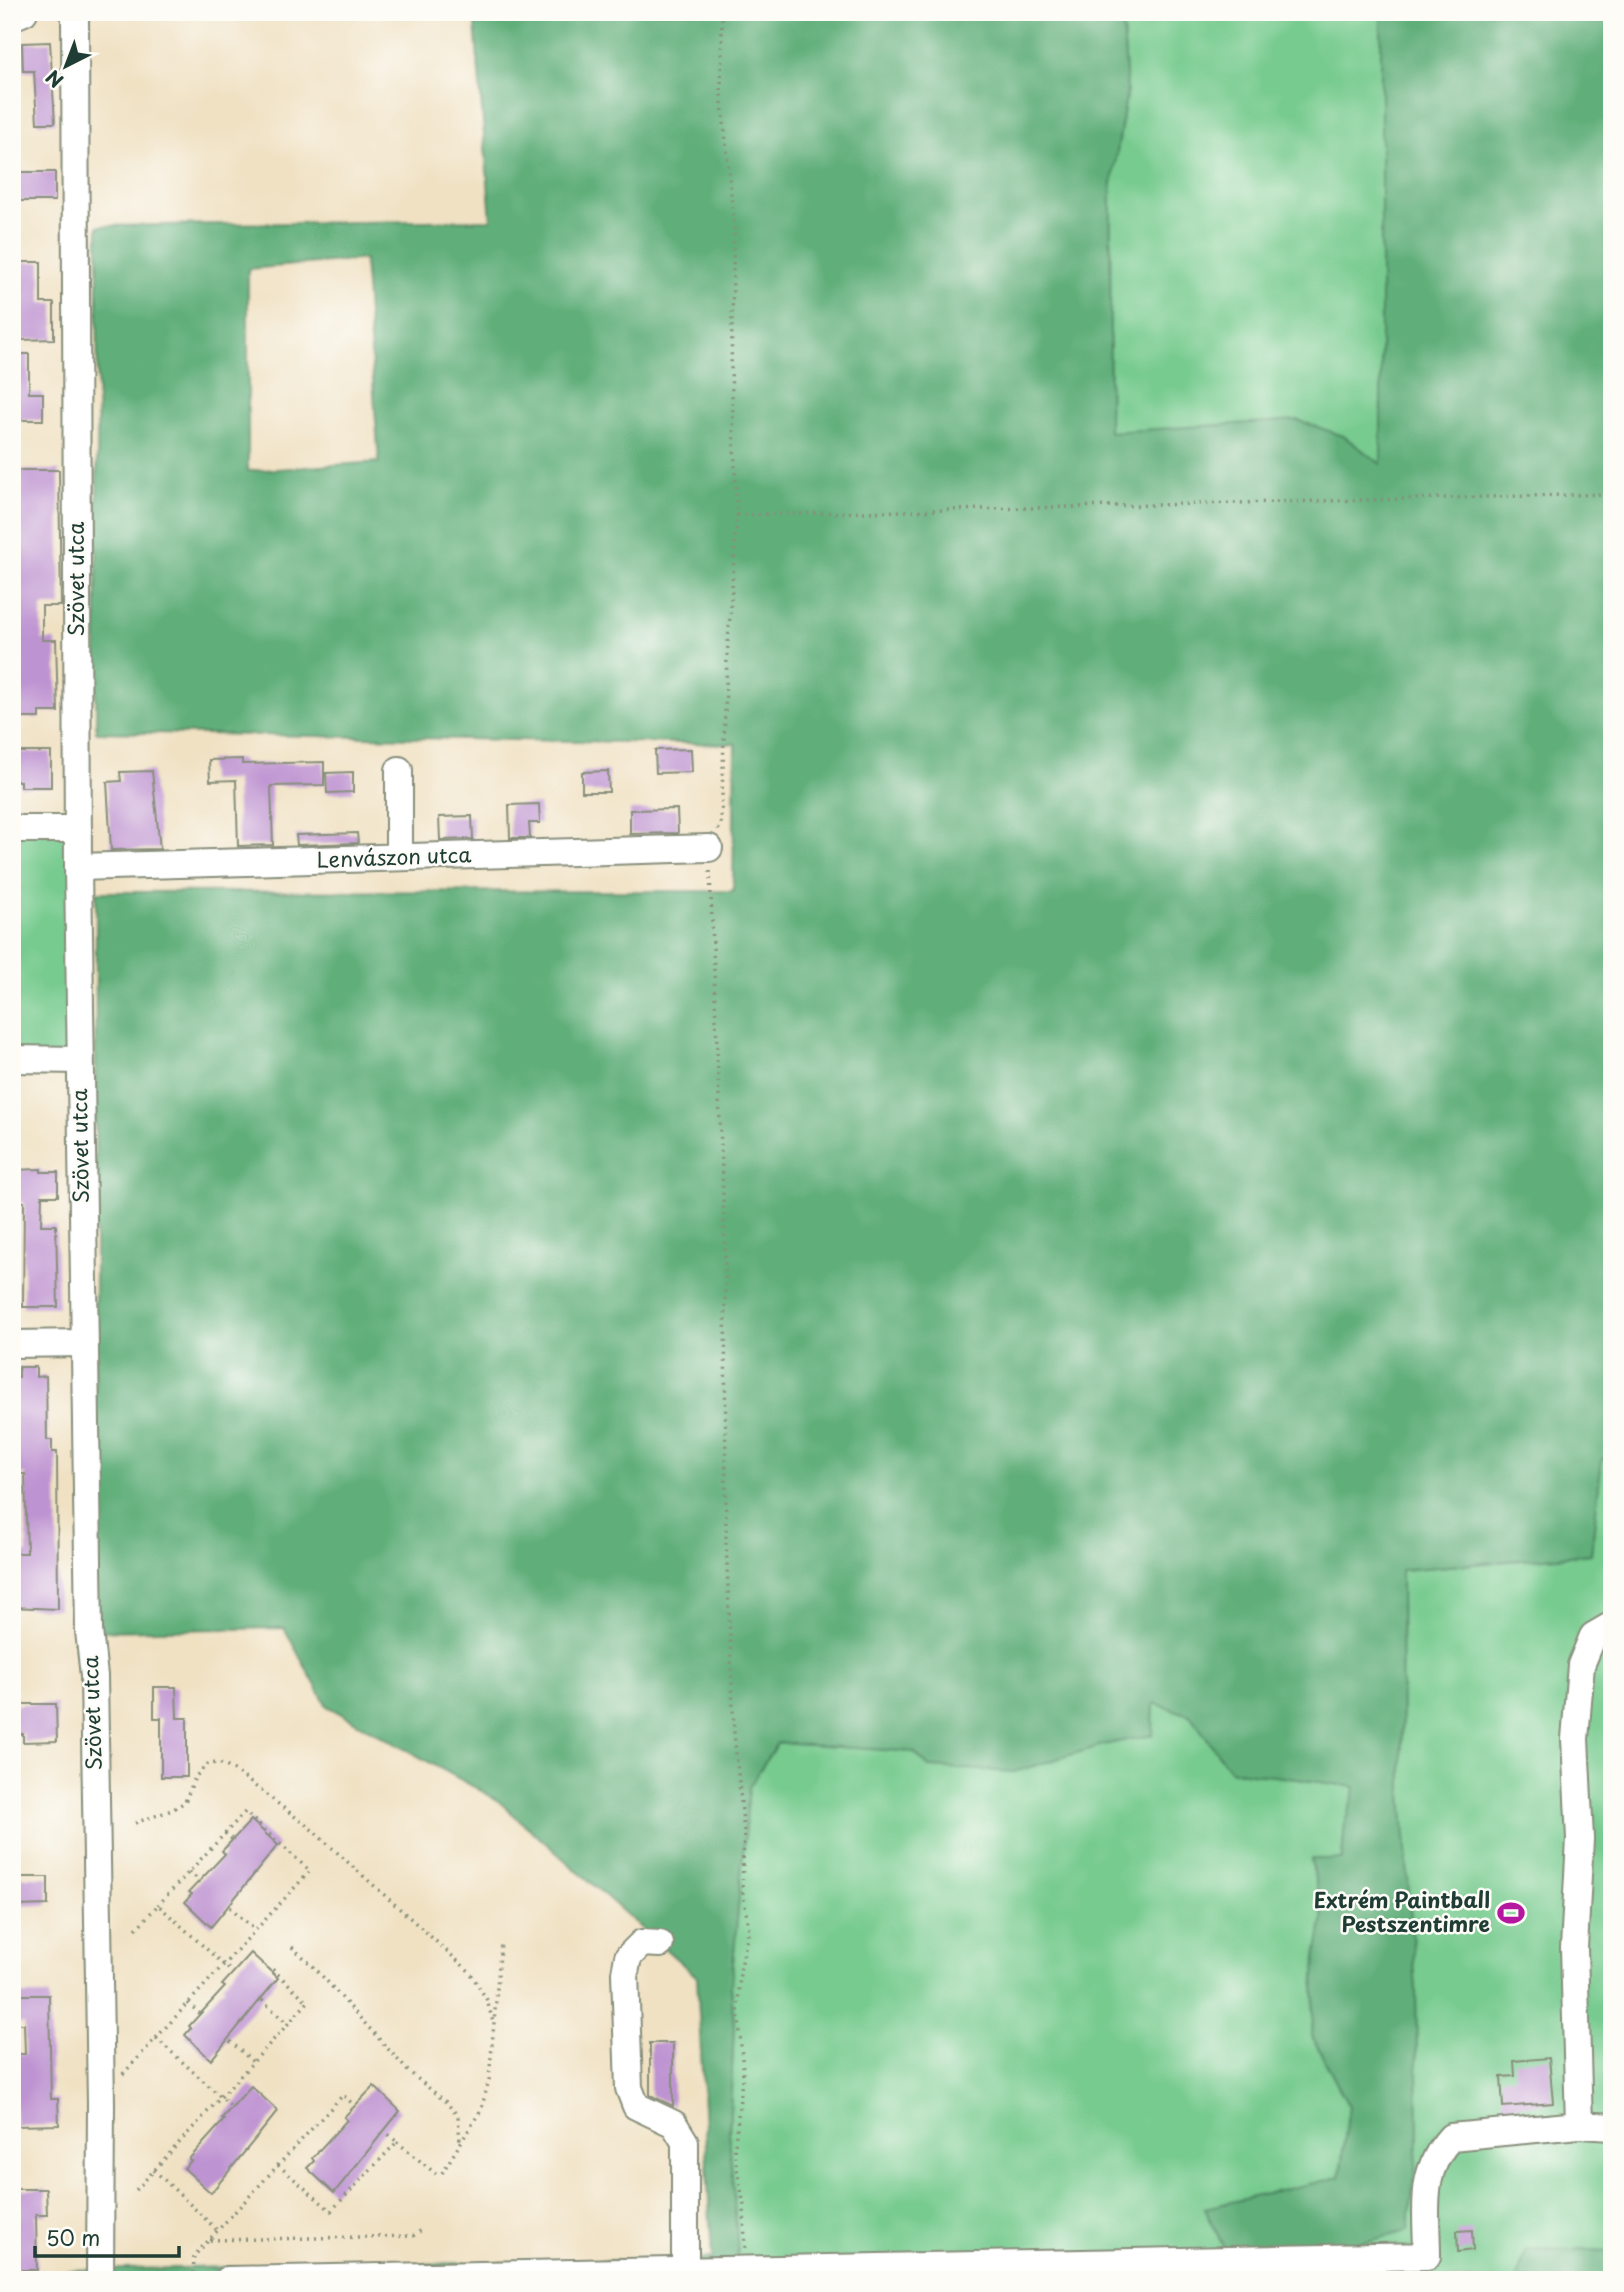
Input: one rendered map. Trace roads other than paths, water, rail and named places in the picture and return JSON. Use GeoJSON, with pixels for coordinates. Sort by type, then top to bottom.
{"type":"FeatureCollection","features":[{"type":"Feature","properties":{"kind":"street"},"geometry":{"type":"LineString","coordinates":[[12,17],[24,12]]}},
{"type":"Feature","properties":{"kind":"street","name":"Szövet utca"},"geometry":{"type":"LineString","coordinates":[[75,12],[80,1060],[99,2004],[100,2280]]}},
{"type":"Feature","properties":{"kind":"street"},"geometry":{"type":"LineString","coordinates":[[399,770],[399,858]]}},
{"type":"Feature","properties":{"kind":"street"},"geometry":{"type":"LineString","coordinates":[[12,829],[78,829]]}},
{"type":"Feature","properties":{"kind":"street","name":"Lenvászon utca"},"geometry":{"type":"LineString","coordinates":[[78,867],[709,848]]}},
{"type":"Feature","properties":{"kind":"street"},"geometry":{"type":"LineString","coordinates":[[12,1059],[80,1060]]}},
{"type":"Feature","properties":{"kind":"street"},"geometry":{"type":"LineString","coordinates":[[12,1344],[85,1343]]}},
{"type":"Feature","properties":{"kind":"street"},"geometry":{"type":"LineString","coordinates":[[1579,2124],[1574,1948],[1580,1839],[1575,1739],[1581,1665],[1593,1636],[1612,1625]]}},
{"type":"Feature","properties":{"kind":"street"},"geometry":{"type":"LineString","coordinates":[[660,1944],[642,1943],[628,1957],[625,1973],[629,2088],[636,2106],[674,2124],[685,2142],[685,2271]]}},
{"type":"Feature","properties":{"kind":"street"},"geometry":{"type":"LineString","coordinates":[[228,2280],[1427,2256],[1427,2177],[1437,2153],[1451,2137],[1579,2124],[1612,2127]]}},
{"type":"Feature","properties":{"kind":"place","name":"Extrém Paintball Pestszentimre"},"geometry":{"type":"Point","coordinates":[1511,1913]}}]}
